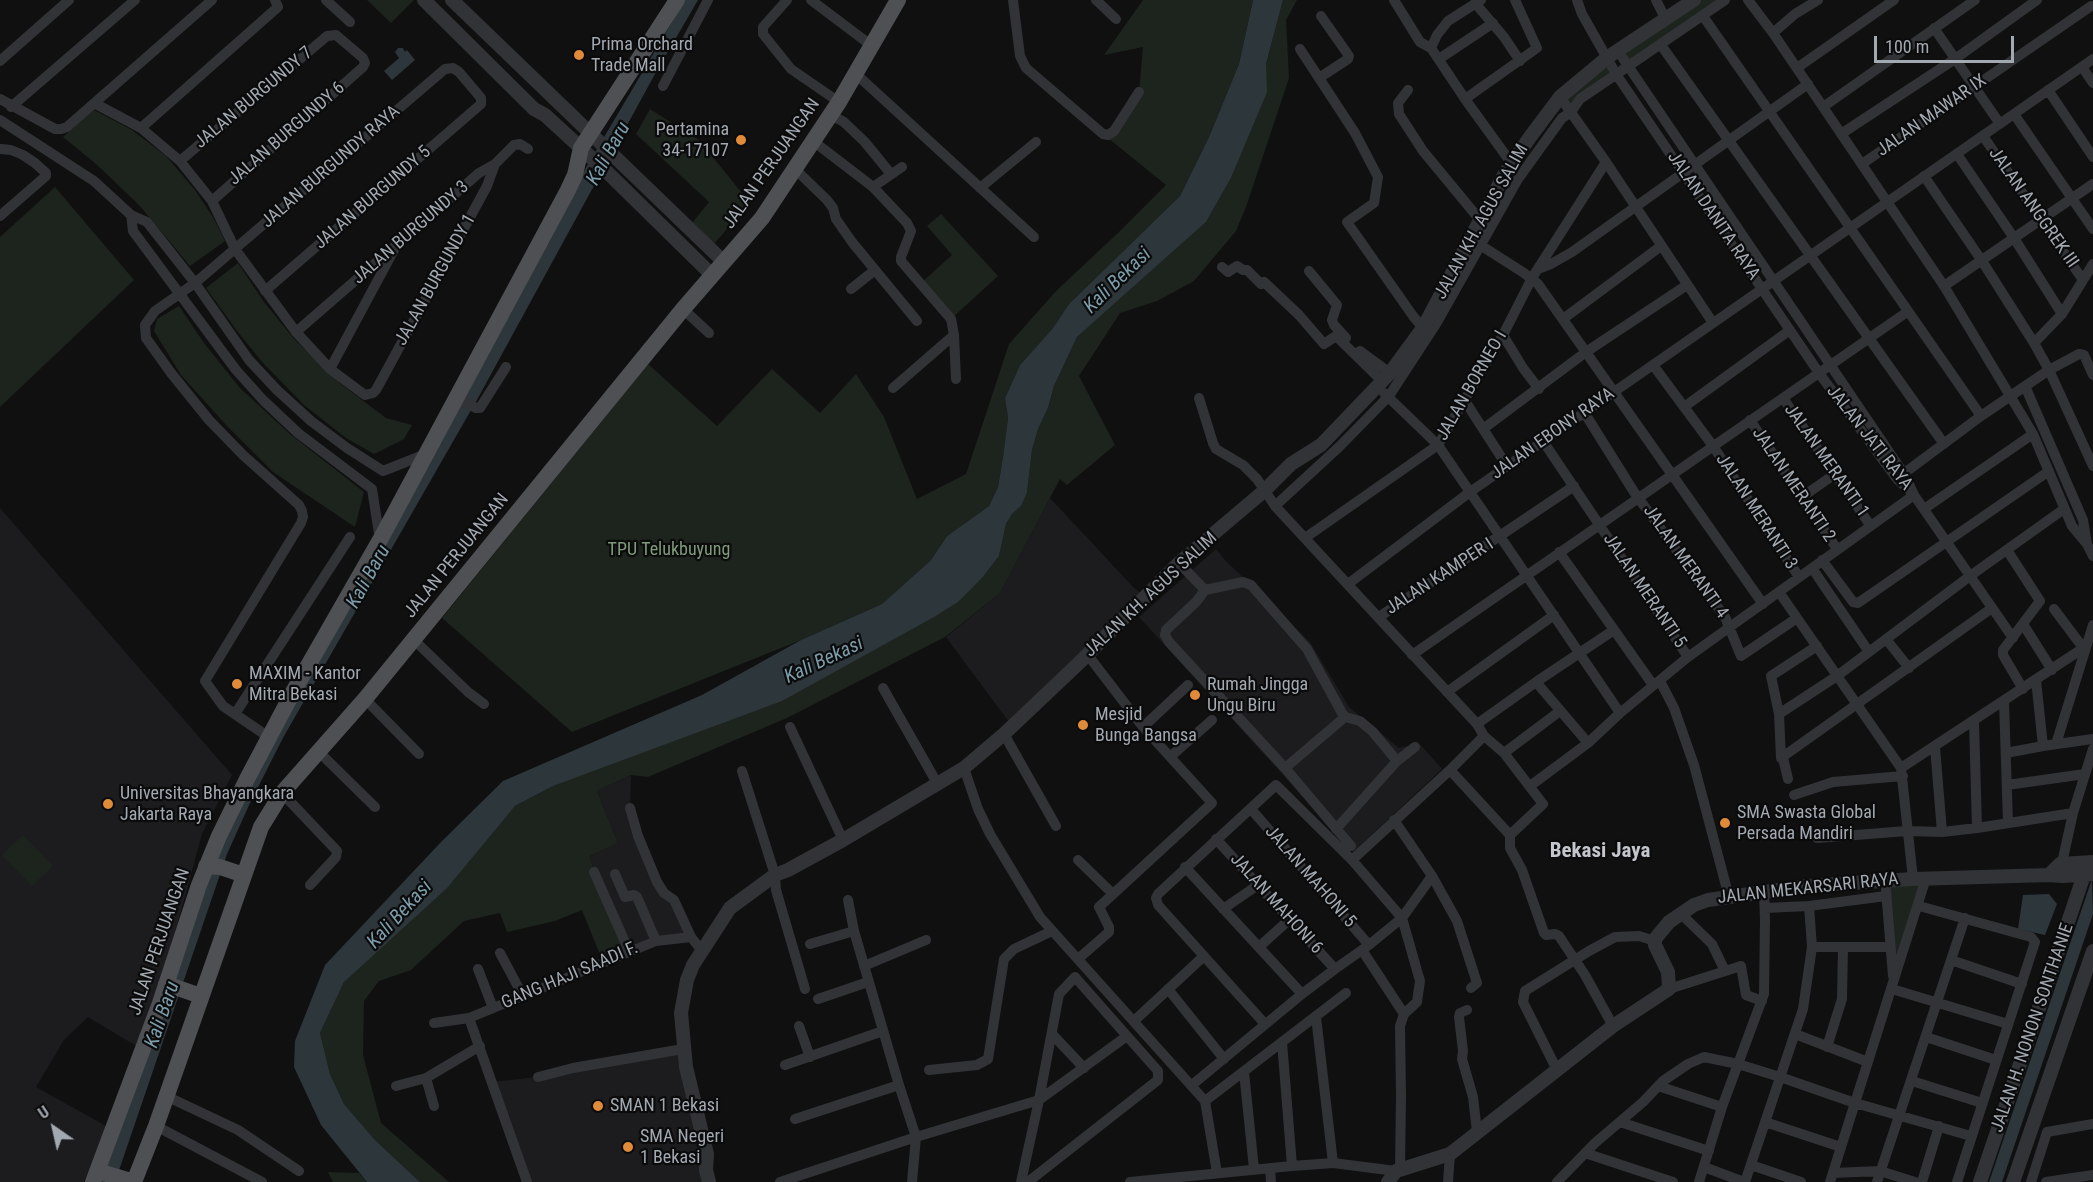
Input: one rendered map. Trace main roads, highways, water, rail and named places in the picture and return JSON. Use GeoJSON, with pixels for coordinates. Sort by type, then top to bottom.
{"type":"FeatureCollection","features":[{"type":"Feature","properties":{"kind":"main road","name":"JALAN PERJUANGAN"},"geometry":{"type":"LineString","coordinates":[[97,1175],[208,866],[247,779],[293,692],[458,398],[590,146],[677,0]]}},
{"type":"Feature","properties":{"kind":"main road","name":"JALAN PERJUANGAN"},"geometry":{"type":"LineString","coordinates":[[131,1181],[156,1126],[199,996],[236,873],[282,793],[365,699],[682,309],[762,218],[856,74],[894,1]]}},
{"type":"Feature","properties":{"kind":"main road"},"geometry":{"type":"LineString","coordinates":[[208,866],[236,873]]}},
{"type":"Feature","properties":{"kind":"main road"},"geometry":{"type":"LineString","coordinates":[[167,984],[199,996]]}},
{"type":"Feature","properties":{"kind":"main road"},"geometry":{"type":"LineString","coordinates":[[97,1175],[131,1181]]}},
{"type":"Feature","properties":{"kind":"water","name":"Kali Baru"},"geometry":{"type":"Polygon","coordinates":[[[685,0],[698,0],[655,74],[478,398],[284,736],[250,803],[227,854],[115,1182],[101,1182],[207,875],[244,790],[469,390],[587,166],[685,0]]]}},
{"type":"Feature","properties":{"kind":"water","name":"Kali Bekasi"},"geometry":{"type":"Polygon","coordinates":[[[1253,0],[1283,0],[1266,64],[1267,92],[1231,178],[1206,222],[1077,337],[1054,386],[1048,408],[1038,429],[1032,450],[1027,493],[1021,506],[1006,524],[999,556],[982,578],[958,602],[934,617],[782,701],[553,786],[515,806],[447,888],[344,982],[320,1033],[330,1074],[344,1104],[375,1140],[420,1182],[367,1182],[321,1125],[294,1067],[295,1041],[325,965],[442,841],[503,781],[702,695],[801,640],[882,604],[931,560],[947,536],[989,506],[998,487],[1003,457],[1008,418],[1005,398],[1020,365],[1053,328],[1069,304],[1180,196],[1209,137],[1239,64],[1253,0]]]}},
{"type":"Feature","properties":{"kind":"water"},"geometry":{"type":"Polygon","coordinates":[[[398,48],[403,48],[405,52],[407,50],[415,60],[392,80],[384,71],[399,58],[395,52],[398,48]]]}},
{"type":"Feature","properties":{"kind":"water"},"geometry":{"type":"Polygon","coordinates":[[[2092,879],[2093,914],[2002,1182],[1989,1182],[2092,879]]]}},
{"type":"Feature","properties":{"kind":"water"},"geometry":{"type":"Polygon","coordinates":[[[2049,894],[2057,904],[2045,935],[2018,929],[2023,895],[2049,894]]]}},
{"type":"Feature","properties":{"kind":"place","name":"Prima Orchard Trade Mall"},"geometry":{"type":"Point","coordinates":[579,55]}},
{"type":"Feature","properties":{"kind":"place","name":"Pertamina 34-17107"},"geometry":{"type":"Point","coordinates":[741,140]}},
{"type":"Feature","properties":{"kind":"place","name":"MAXIM - Kantor Mitra Bekasi"},"geometry":{"type":"Point","coordinates":[237,684]}},
{"type":"Feature","properties":{"kind":"place","name":"Rumah Jingga Ungu Biru"},"geometry":{"type":"Point","coordinates":[1195,695]}},
{"type":"Feature","properties":{"kind":"place","name":"Mesjid Bunga Bangsa"},"geometry":{"type":"Point","coordinates":[1083,725]}},
{"type":"Feature","properties":{"kind":"place","name":"Universitas Bhayangkara Jakarta Raya"},"geometry":{"type":"Point","coordinates":[108,804]}},
{"type":"Feature","properties":{"kind":"place","name":"SMA Swasta Global Persada Mandiri"},"geometry":{"type":"Point","coordinates":[1725,823]}},
{"type":"Feature","properties":{"kind":"place","name":"SMAN 1 Bekasi"},"geometry":{"type":"Point","coordinates":[598,1106]}},
{"type":"Feature","properties":{"kind":"place","name":"SMA Negeri 1 Bekasi"},"geometry":{"type":"Point","coordinates":[628,1147]}},
{"type":"Feature","properties":{"kind":"district","name":"Bekasi Jaya"},"geometry":{"type":"Point","coordinates":[1600,852]}},
{"type":"Feature","properties":{"kind":"park label","name":"TPU Telukbuyung"},"geometry":{"type":"Point","coordinates":[669,550]}}]}
